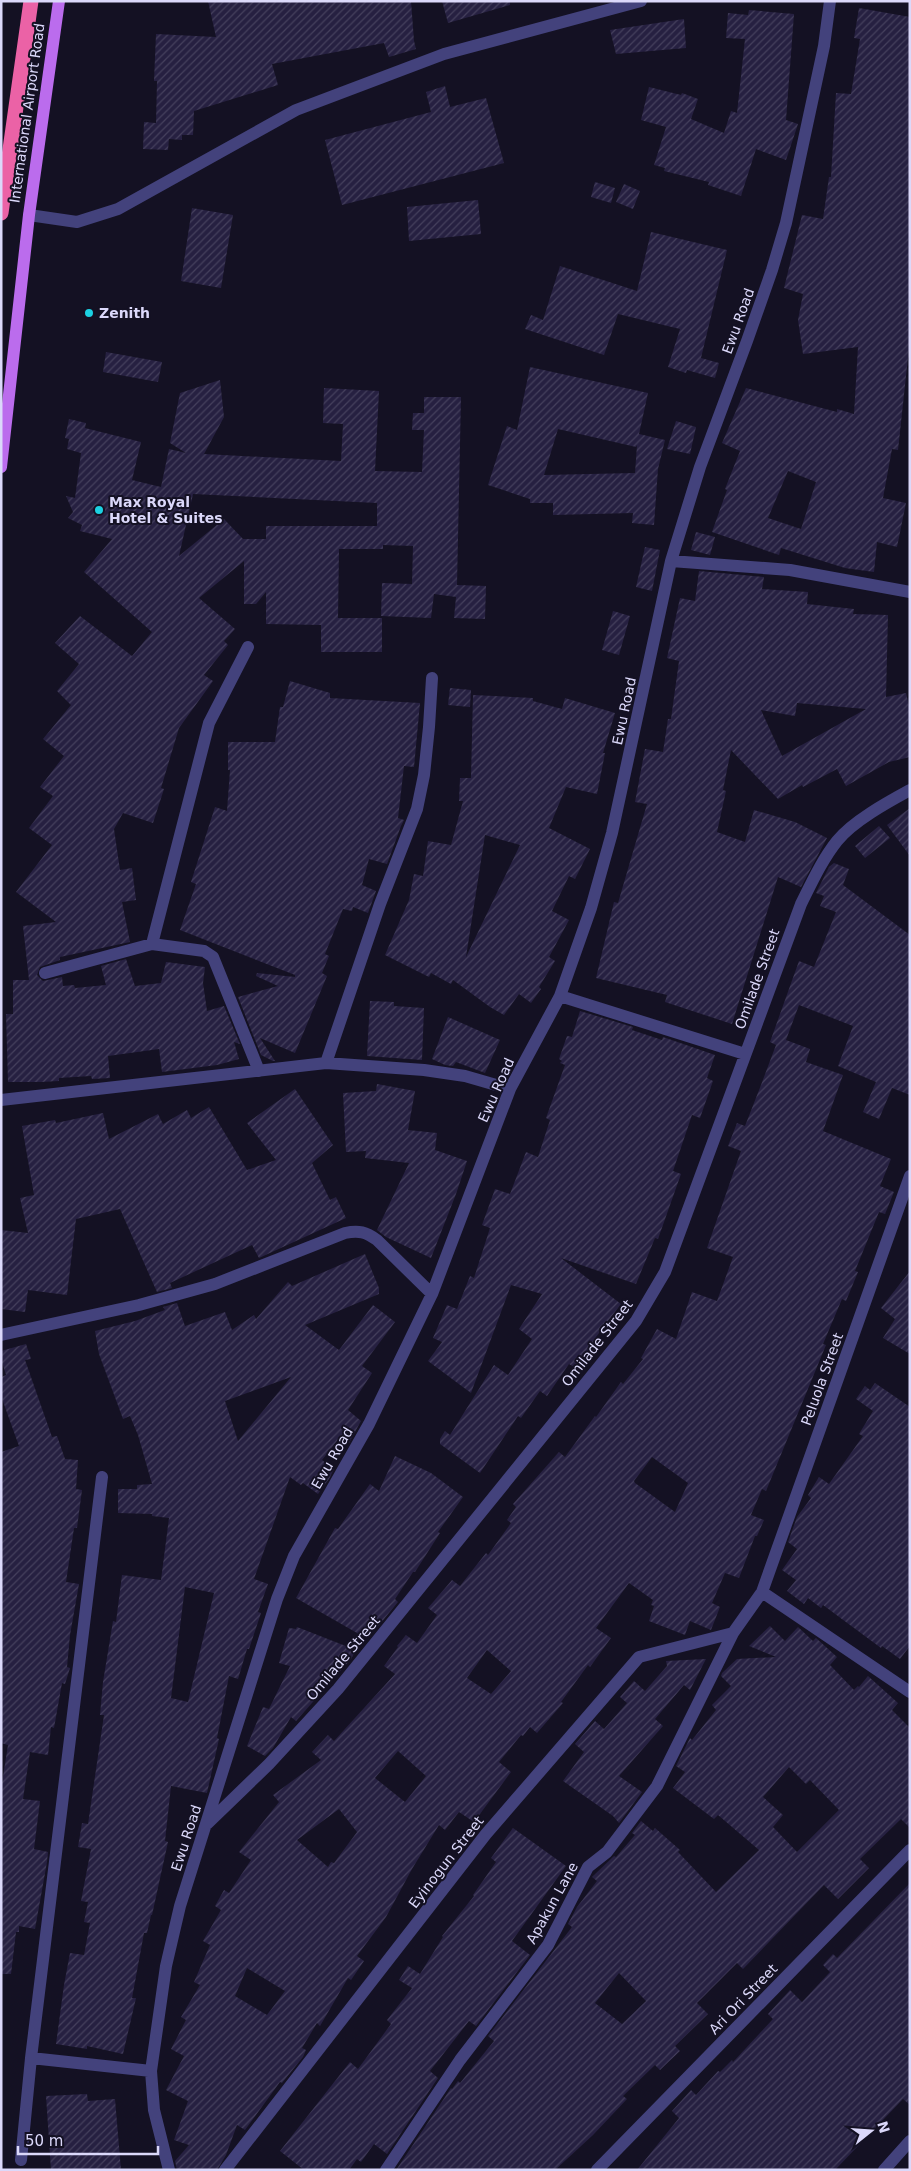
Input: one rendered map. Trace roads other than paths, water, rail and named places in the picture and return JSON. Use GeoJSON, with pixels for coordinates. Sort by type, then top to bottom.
{"type":"FeatureCollection","features":[{"type":"Feature","properties":{"kind":"highway","name":"International Airport Road"},"geometry":{"type":"LineString","coordinates":[[1,213],[31,1]]}},
{"type":"Feature","properties":{"kind":"main road","name":"International Airport Road"},"geometry":{"type":"LineString","coordinates":[[1,467],[29,216],[59,1]]}},
{"type":"Feature","properties":{"kind":"street"},"geometry":{"type":"LineString","coordinates":[[29,216],[77,222],[99,216],[118,209],[296,110],[444,54],[621,4],[641,1]]}},
{"type":"Feature","properties":{"kind":"street","name":"Ewu Road"},"geometry":{"type":"LineString","coordinates":[[169,2170],[154,2110],[151,2071],[166,1966],[180,1906],[277,1599],[294,1556],[369,1424],[432,1294],[510,1089],[560,996],[591,908],[612,833],[671,561],[700,467],[747,341],[786,223],[824,46],[830,1]]}},
{"type":"Feature","properties":{"kind":"street"},"geometry":{"type":"LineString","coordinates":[[671,561],[790,570],[910,592]]}},
{"type":"Feature","properties":{"kind":"street"},"geometry":{"type":"LineString","coordinates":[[152,944],[209,723],[248,647]]}},
{"type":"Feature","properties":{"kind":"street"},"geometry":{"type":"LineString","coordinates":[[326,1063],[380,904],[416,809],[424,775],[432,678]]}},
{"type":"Feature","properties":{"kind":"street","name":"Omilade Street"},"geometry":{"type":"LineString","coordinates":[[206,1826],[242,1788],[269,1764],[338,1690],[636,1320],[665,1272],[801,904],[821,864],[838,839],[862,819],[910,790]]}},
{"type":"Feature","properties":{"kind":"street"},"geometry":{"type":"LineString","coordinates":[[45,973],[152,944],[204,951],[212,958],[259,1070]]}},
{"type":"Feature","properties":{"kind":"street"},"geometry":{"type":"LineString","coordinates":[[560,996],[745,1054]]}},
{"type":"Feature","properties":{"kind":"street"},"geometry":{"type":"LineString","coordinates":[[1,1100],[326,1063],[424,1070],[465,1076],[510,1089]]}},
{"type":"Feature","properties":{"kind":"street","name":"Peluola Street"},"geometry":{"type":"LineString","coordinates":[[762,1592],[910,1176]]}},
{"type":"Feature","properties":{"kind":"street"},"geometry":{"type":"LineString","coordinates":[[1,1335],[139,1305],[215,1284],[357,1230],[368,1233],[378,1240],[432,1294]]}},
{"type":"Feature","properties":{"kind":"street"},"geometry":{"type":"LineString","coordinates":[[21,2160],[31,2058],[102,1477]]}},
{"type":"Feature","properties":{"kind":"street"},"geometry":{"type":"LineString","coordinates":[[762,1592],[908,1684]]}},
{"type":"Feature","properties":{"kind":"street","name":"Apakun Lane"},"geometry":{"type":"LineString","coordinates":[[386,2170],[460,2060],[548,1944],[588,1867],[607,1852],[657,1786],[733,1633],[762,1592]]}},
{"type":"Feature","properties":{"kind":"street","name":"Eyinogun Street"},"geometry":{"type":"LineString","coordinates":[[225,2170],[486,1834],[639,1657],[733,1633]]}},
{"type":"Feature","properties":{"kind":"street","name":"Ari Ori Street"},"geometry":{"type":"LineString","coordinates":[[597,2170],[910,1850]]}},
{"type":"Feature","properties":{"kind":"street"},"geometry":{"type":"LineString","coordinates":[[31,2058],[151,2071]]}},
{"type":"Feature","properties":{"kind":"street"},"geometry":{"type":"LineString","coordinates":[[884,2170],[910,2141]]}},
{"type":"Feature","properties":{"kind":"place","name":"Zenith"},"geometry":{"type":"Point","coordinates":[89,313]}},
{"type":"Feature","properties":{"kind":"place","name":"Max Royal Hotel & Suites"},"geometry":{"type":"Point","coordinates":[99,510]}}]}
